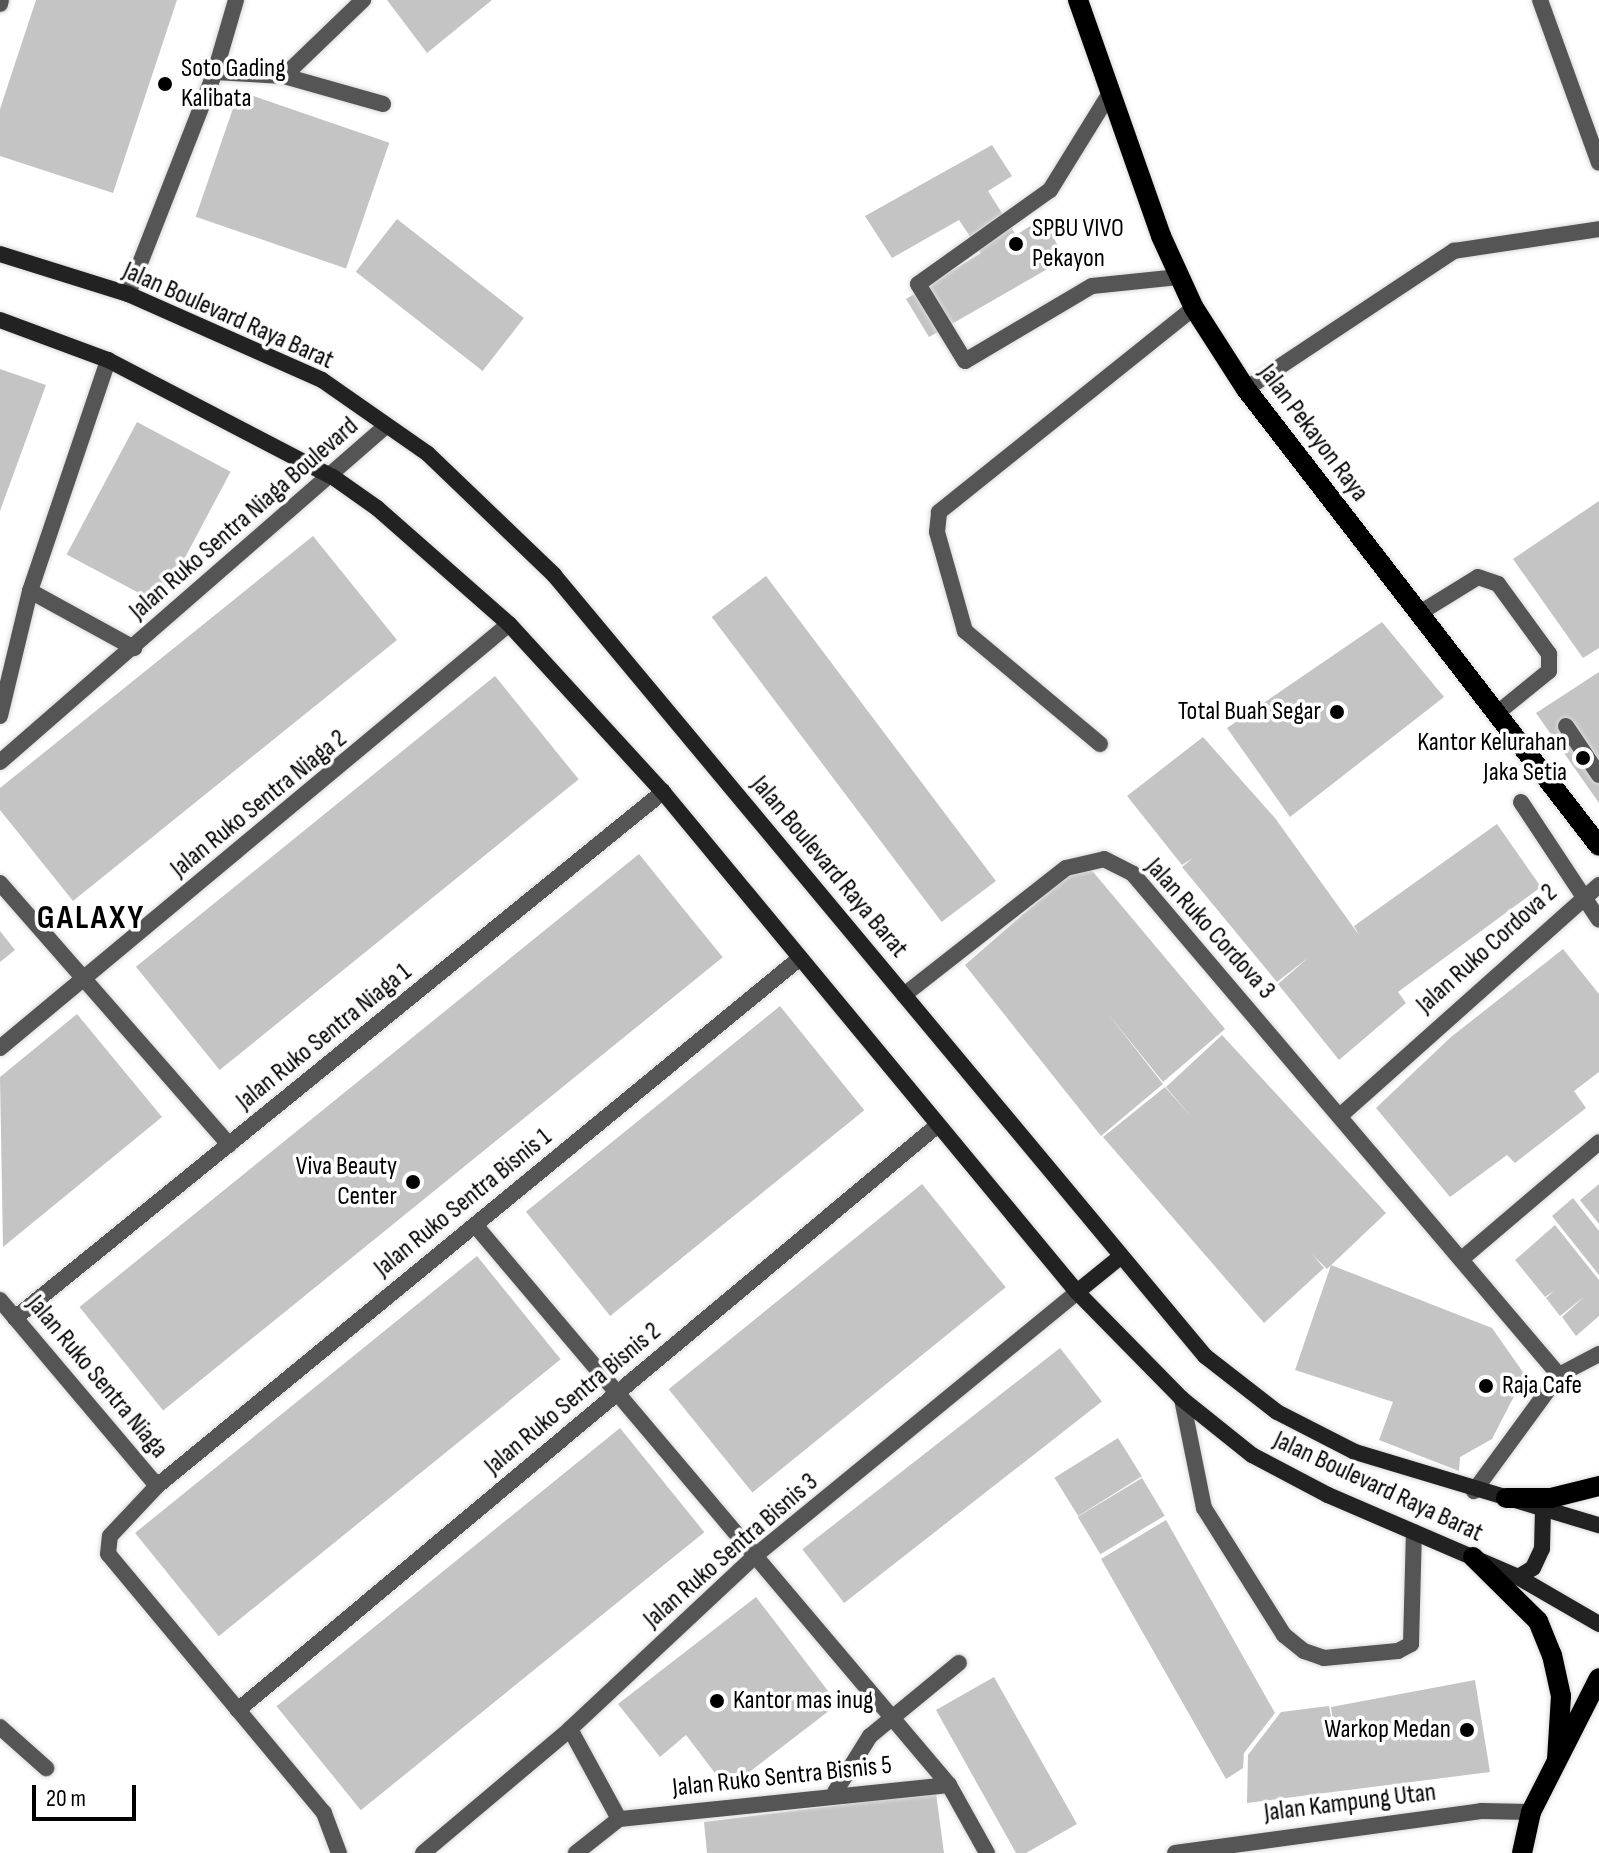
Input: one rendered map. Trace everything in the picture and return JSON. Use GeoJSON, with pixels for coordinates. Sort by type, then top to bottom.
{"type":"FeatureCollection","features":[{"type":"Feature","properties":{"kind":"main road","name":"Jalan Pekayon Raya"},"geometry":{"type":"LineString","coordinates":[[1078,0],[1179,277],[1194,308],[1246,389],[1598,844]]}},
{"type":"Feature","properties":{"kind":"main road","name":"Jalan Boulevard Raya Barat"},"geometry":{"type":"LineString","coordinates":[[0,254],[128,294],[322,380],[428,454],[554,575],[1119,1258],[1205,1356],[1277,1412],[1355,1452],[1474,1491],[1543,1507],[1599,1525]]}},
{"type":"Feature","properties":{"kind":"main road","name":"Jalan Boulevard Raya Barat"},"geometry":{"type":"LineString","coordinates":[[0,320],[108,360],[333,477],[377,508],[509,624],[663,792],[1077,1292],[1182,1399],[1252,1455],[1414,1532],[1518,1577],[1599,1624]]}},
{"type":"Feature","properties":{"kind":"main road"},"geometry":{"type":"LineString","coordinates":[[1077,1292],[1119,1258]]}},
{"type":"Feature","properties":{"kind":"main road"},"geometry":{"type":"LineString","coordinates":[[1506,1498],[1551,1498],[1599,1486]]}},
{"type":"Feature","properties":{"kind":"main road"},"geometry":{"type":"LineString","coordinates":[[1518,1577],[1533,1568],[1542,1549],[1543,1507]]}},
{"type":"Feature","properties":{"kind":"main road"},"geometry":{"type":"LineString","coordinates":[[1473,1557],[1512,1593],[1543,1633],[1561,1696],[1557,1760]]}},
{"type":"Feature","properties":{"kind":"main road"},"geometry":{"type":"LineString","coordinates":[[1522,1853],[1531,1812],[1599,1678]]}},
{"type":"Feature","properties":{"kind":"street"},"geometry":{"type":"LineString","coordinates":[[128,294],[215,72],[236,0]]}},
{"type":"Feature","properties":{"kind":"street"},"geometry":{"type":"LineString","coordinates":[[284,76],[363,0]]}},
{"type":"Feature","properties":{"kind":"street"},"geometry":{"type":"LineString","coordinates":[[1540,0],[1599,163]]}},
{"type":"Feature","properties":{"kind":"street"},"geometry":{"type":"LineString","coordinates":[[215,72],[284,76],[383,104]]}},
{"type":"Feature","properties":{"kind":"street"},"geometry":{"type":"LineString","coordinates":[[1110,93],[1050,190],[918,284],[965,361],[1092,286],[1179,277]]}},
{"type":"Feature","properties":{"kind":"street"},"geometry":{"type":"LineString","coordinates":[[1246,389],[1454,251],[1599,229]]}},
{"type":"Feature","properties":{"kind":"street"},"geometry":{"type":"LineString","coordinates":[[1100,744],[965,631],[937,532],[939,512],[1194,308]]}},
{"type":"Feature","properties":{"kind":"street"},"geometry":{"type":"LineString","coordinates":[[0,716],[30,591],[108,360]]}},
{"type":"Feature","properties":{"kind":"street","name":"Jalan Ruko Sentra Niaga Boulevard"},"geometry":{"type":"LineString","coordinates":[[0,762],[333,477],[386,426]]}},
{"type":"Feature","properties":{"kind":"street"},"geometry":{"type":"LineString","coordinates":[[1418,614],[1478,577],[1498,584],[1549,654],[1549,671],[1496,714]]}},
{"type":"Feature","properties":{"kind":"street","name":"Jalan Ruko Sentra Niaga Boulevard"},"geometry":{"type":"LineString","coordinates":[[30,591],[134,648]]}},
{"type":"Feature","properties":{"kind":"street","name":"Jalan Ruko Sentra Niaga 2"},"geometry":{"type":"LineString","coordinates":[[0,1048],[509,624]]}},
{"type":"Feature","properties":{"kind":"street"},"geometry":{"type":"LineString","coordinates":[[1566,726],[1599,775]]}},
{"type":"Feature","properties":{"kind":"street","name":"Jalan Ruko Sentra Niaga 1"},"geometry":{"type":"LineString","coordinates":[[15,1318],[663,792]]}},
{"type":"Feature","properties":{"kind":"street","name":"Jalan Ruko Cordova 2"},"geometry":{"type":"LineString","coordinates":[[1341,1115],[1583,894],[1521,802]]}},
{"type":"Feature","properties":{"kind":"street","name":"Jalan Ruko Cordova 3"},"geometry":{"type":"LineString","coordinates":[[904,995],[1066,868],[1104,859],[1133,874],[1464,1257],[1559,1375]]}},
{"type":"Feature","properties":{"kind":"street"},"geometry":{"type":"LineString","coordinates":[[0,883],[229,1145]]}},
{"type":"Feature","properties":{"kind":"street"},"geometry":{"type":"LineString","coordinates":[[1599,885],[1583,894],[1599,920]]}},
{"type":"Feature","properties":{"kind":"street","name":"Jalan Ruko Sentra Bisnis 1"},"geometry":{"type":"LineString","coordinates":[[238,1710],[106,1549],[157,1486],[800,958]]}},
{"type":"Feature","properties":{"kind":"street","name":"Jalan Ruko Sentra Bisnis 2"},"geometry":{"type":"LineString","coordinates":[[238,1710],[938,1125]]}},
{"type":"Feature","properties":{"kind":"street"},"geometry":{"type":"LineString","coordinates":[[1464,1257],[1599,1142]]}},
{"type":"Feature","properties":{"kind":"street","name":"Jalan Ruko Sentra Bisnis 5"},"geometry":{"type":"LineString","coordinates":[[475,1225],[949,1785],[987,1853]]}},
{"type":"Feature","properties":{"kind":"street","name":"Jalan Ruko Sentra Bisnis 3"},"geometry":{"type":"LineString","coordinates":[[423,1853],[570,1729],[756,1555],[1077,1292]]}},
{"type":"Feature","properties":{"kind":"street","name":"Jalan Ruko Sentra Niaga"},"geometry":{"type":"LineString","coordinates":[[0,1300],[157,1486]]}},
{"type":"Feature","properties":{"kind":"street"},"geometry":{"type":"LineString","coordinates":[[1474,1491],[1559,1375],[1599,1354]]}},
{"type":"Feature","properties":{"kind":"street"},"geometry":{"type":"LineString","coordinates":[[1182,1399],[1204,1508],[1284,1635],[1304,1651],[1324,1658],[1398,1651],[1411,1644],[1414,1532]]}},
{"type":"Feature","properties":{"kind":"street"},"geometry":{"type":"LineString","coordinates":[[835,1792],[870,1736],[959,1663]]}},
{"type":"Feature","properties":{"kind":"street"},"geometry":{"type":"LineString","coordinates":[[238,1710],[324,1813],[339,1853]]}},
{"type":"Feature","properties":{"kind":"street"},"geometry":{"type":"LineString","coordinates":[[0,1727],[46,1768]]}},
{"type":"Feature","properties":{"kind":"street"},"geometry":{"type":"LineString","coordinates":[[570,1729],[619,1819],[576,1853]]}},
{"type":"Feature","properties":{"kind":"street","name":"Jalan Ruko Sentra Bisnis 5"},"geometry":{"type":"LineString","coordinates":[[619,1819],[835,1792],[949,1785]]}},
{"type":"Feature","properties":{"kind":"street","name":"Jalan Kampung Utan"},"geometry":{"type":"LineString","coordinates":[[1175,1853],[1481,1811],[1531,1812]]}},
{"type":"Feature","properties":{"kind":"building"},"geometry":{"type":"Polygon","coordinates":[[[36,0],[177,0],[113,193],[0,156],[0,109],[36,0]]]}},
{"type":"Feature","properties":{"kind":"building"},"geometry":{"type":"Polygon","coordinates":[[[387,0],[492,0],[427,53],[387,0]]]}},
{"type":"Feature","properties":{"kind":"building"},"geometry":{"type":"Polygon","coordinates":[[[239,91],[389,143],[346,269],[196,217],[239,91]]]}},
{"type":"Feature","properties":{"kind":"building","name":"SPBU VIVO Pekayon"},"geometry":{"type":"Polygon","coordinates":[[[992,145],[1012,176],[988,191],[1016,235],[1043,218],[1065,259],[929,337],[906,299],[981,253],[959,220],[892,258],[865,216],[992,145]]]}},
{"type":"Feature","properties":{"kind":"building"},"geometry":{"type":"Polygon","coordinates":[[[397,219],[524,318],[483,371],[356,272],[397,219]]]}},
{"type":"Feature","properties":{"kind":"building"},"geometry":{"type":"Polygon","coordinates":[[[0,369],[46,385],[0,511],[0,369]]]}},
{"type":"Feature","properties":{"kind":"building"},"geometry":{"type":"Polygon","coordinates":[[[137,422],[231,472],[160,604],[67,554],[137,422]]]}},
{"type":"Feature","properties":{"kind":"building"},"geometry":{"type":"Polygon","coordinates":[[[1599,501],[1599,648],[1583,658],[1513,559],[1599,501]]]}},
{"type":"Feature","properties":{"kind":"building"},"geometry":{"type":"Polygon","coordinates":[[[313,536],[397,640],[73,901],[0,810],[0,788],[313,536]]]}},
{"type":"Feature","properties":{"kind":"building"},"geometry":{"type":"Polygon","coordinates":[[[766,576],[996,881],[942,922],[712,617],[766,576]]]}},
{"type":"Feature","properties":{"kind":"building","name":"Total Buah Segar"},"geometry":{"type":"Polygon","coordinates":[[[1382,622],[1444,697],[1290,817],[1227,728],[1382,622]]]}},
{"type":"Feature","properties":{"kind":"building","name":"Kantor Kelurahan Jaka Setia"},"geometry":{"type":"Polygon","coordinates":[[[1599,672],[1599,803],[1536,713],[1599,672]]]}},
{"type":"Feature","properties":{"kind":"building"},"geometry":{"type":"Polygon","coordinates":[[[495,676],[579,779],[220,1070],[136,967],[495,676]]]}},
{"type":"Feature","properties":{"kind":"building"},"geometry":{"type":"Polygon","coordinates":[[[1203,737],[1275,818],[1359,935],[1354,926],[1497,824],[1541,887],[1398,992],[1406,1003],[1339,1060],[1278,984],[1309,957],[1277,982],[1182,867],[1193,858],[1182,865],[1127,796],[1203,737]]]}},
{"type":"Feature","properties":{"kind":"building"},"geometry":{"type":"Polygon","coordinates":[[[639,854],[723,957],[163,1410],[79,1307],[639,854]]]}},
{"type":"Feature","properties":{"kind":"building"},"geometry":{"type":"Polygon","coordinates":[[[1084,861],[1225,1029],[1163,1082],[1105,1010],[1163,1084],[1101,1136],[965,965],[1084,861]]]}},
{"type":"Feature","properties":{"kind":"building"},"geometry":{"type":"Polygon","coordinates":[[[0,931],[15,950],[0,962],[0,931]]]}},
{"type":"Feature","properties":{"kind":"building"},"geometry":{"type":"Polygon","coordinates":[[[1563,949],[1599,994],[1599,1072],[1574,1091],[1586,1108],[1515,1163],[1507,1155],[1450,1197],[1376,1108],[1451,1037],[1563,949]]]}},
{"type":"Feature","properties":{"kind":"building"},"geometry":{"type":"Polygon","coordinates":[[[780,1006],[864,1110],[610,1316],[526,1212],[780,1006]]]}},
{"type":"Feature","properties":{"kind":"building"},"geometry":{"type":"Polygon","coordinates":[[[77,1014],[162,1117],[3,1247],[0,1077],[77,1014]]]}},
{"type":"Feature","properties":{"kind":"building"},"geometry":{"type":"Polygon","coordinates":[[[1222,1035],[1386,1213],[1327,1269],[1312,1254],[1324,1268],[1264,1323],[1103,1137],[1165,1087],[1193,1119],[1166,1087],[1222,1035]]]}},
{"type":"Feature","properties":{"kind":"building"},"geometry":{"type":"Polygon","coordinates":[[[922,1184],[1006,1287],[752,1493],[669,1389],[922,1184]]]}},
{"type":"Feature","properties":{"kind":"building"},"geometry":{"type":"Polygon","coordinates":[[[1599,1184],[1599,1224],[1580,1200],[1599,1184]]]}},
{"type":"Feature","properties":{"kind":"building"},"geometry":{"type":"Polygon","coordinates":[[[1573,1198],[1599,1231],[1599,1275],[1552,1216],[1573,1198]]]}},
{"type":"Feature","properties":{"kind":"building"},"geometry":{"type":"Polygon","coordinates":[[[1555,1225],[1599,1280],[1599,1316],[1576,1336],[1562,1317],[1585,1296],[1560,1316],[1546,1298],[1554,1291],[1545,1297],[1515,1260],[1555,1225]]]}},
{"type":"Feature","properties":{"kind":"building"},"geometry":{"type":"Polygon","coordinates":[[[477,1256],[561,1359],[219,1636],[135,1533],[477,1256]]]}},
{"type":"Feature","properties":{"kind":"building"},"geometry":{"type":"Polygon","coordinates":[[[1331,1265],[1492,1328],[1525,1375],[1492,1439],[1460,1457],[1459,1471],[1379,1440],[1393,1402],[1295,1370],[1331,1265]]]}},
{"type":"Feature","properties":{"kind":"building"},"geometry":{"type":"Polygon","coordinates":[[[1060,1348],[1102,1402],[844,1603],[802,1549],[1060,1348]]]}},
{"type":"Feature","properties":{"kind":"building"},"geometry":{"type":"Polygon","coordinates":[[[620,1428],[704,1532],[361,1810],[277,1706],[620,1428]]]}},
{"type":"Feature","properties":{"kind":"building"},"geometry":{"type":"Polygon","coordinates":[[[1118,1438],[1142,1476],[1078,1516],[1054,1478],[1118,1438]]]}},
{"type":"Feature","properties":{"kind":"building"},"geometry":{"type":"Polygon","coordinates":[[[1142,1478],[1165,1516],[1100,1554],[1078,1517],[1142,1478]]]}},
{"type":"Feature","properties":{"kind":"building"},"geometry":{"type":"Polygon","coordinates":[[[1166,1520],[1275,1713],[1244,1753],[1243,1768],[1226,1779],[1101,1559],[1166,1520]]]}},
{"type":"Feature","properties":{"kind":"building"},"geometry":{"type":"Polygon","coordinates":[[[756,1597],[838,1704],[727,1789],[686,1735],[660,1757],[618,1704],[756,1597]]]}},
{"type":"Feature","properties":{"kind":"building"},"geometry":{"type":"Polygon","coordinates":[[[994,1677],[1077,1824],[1026,1853],[1016,1853],[936,1710],[994,1677]]]}},
{"type":"Feature","properties":{"kind":"building"},"geometry":{"type":"Polygon","coordinates":[[[1475,1680],[1490,1772],[1247,1803],[1248,1755],[1281,1712],[1329,1706],[1335,1737],[1331,1707],[1475,1680]]]}},
{"type":"Feature","properties":{"kind":"building"},"geometry":{"type":"Polygon","coordinates":[[[936,1793],[944,1853],[707,1853],[704,1822],[936,1793]]]}},
{"type":"Feature","properties":{"kind":"place","name":"Soto Gading Kalibata"},"geometry":{"type":"Point","coordinates":[165,84]}},
{"type":"Feature","properties":{"kind":"place","name":"SPBU VIVO Pekayon"},"geometry":{"type":"Point","coordinates":[1016,244]}},
{"type":"Feature","properties":{"kind":"place","name":"Total Buah Segar"},"geometry":{"type":"Point","coordinates":[1337,712]}},
{"type":"Feature","properties":{"kind":"place","name":"Kantor Kelurahan Jaka Setia"},"geometry":{"type":"Point","coordinates":[1583,758]}},
{"type":"Feature","properties":{"kind":"place","name":"Viva Beauty Center"},"geometry":{"type":"Point","coordinates":[413,1182]}},
{"type":"Feature","properties":{"kind":"place","name":"Raja Cafe"},"geometry":{"type":"Point","coordinates":[1486,1386]}},
{"type":"Feature","properties":{"kind":"place","name":"Kantor mas inug"},"geometry":{"type":"Point","coordinates":[717,1701]}},
{"type":"Feature","properties":{"kind":"place","name":"Warkop Medan"},"geometry":{"type":"Point","coordinates":[1467,1730]}},
{"type":"Feature","properties":{"kind":"district","name":"GALAXY"},"geometry":{"type":"Point","coordinates":[91,918]}}]}
